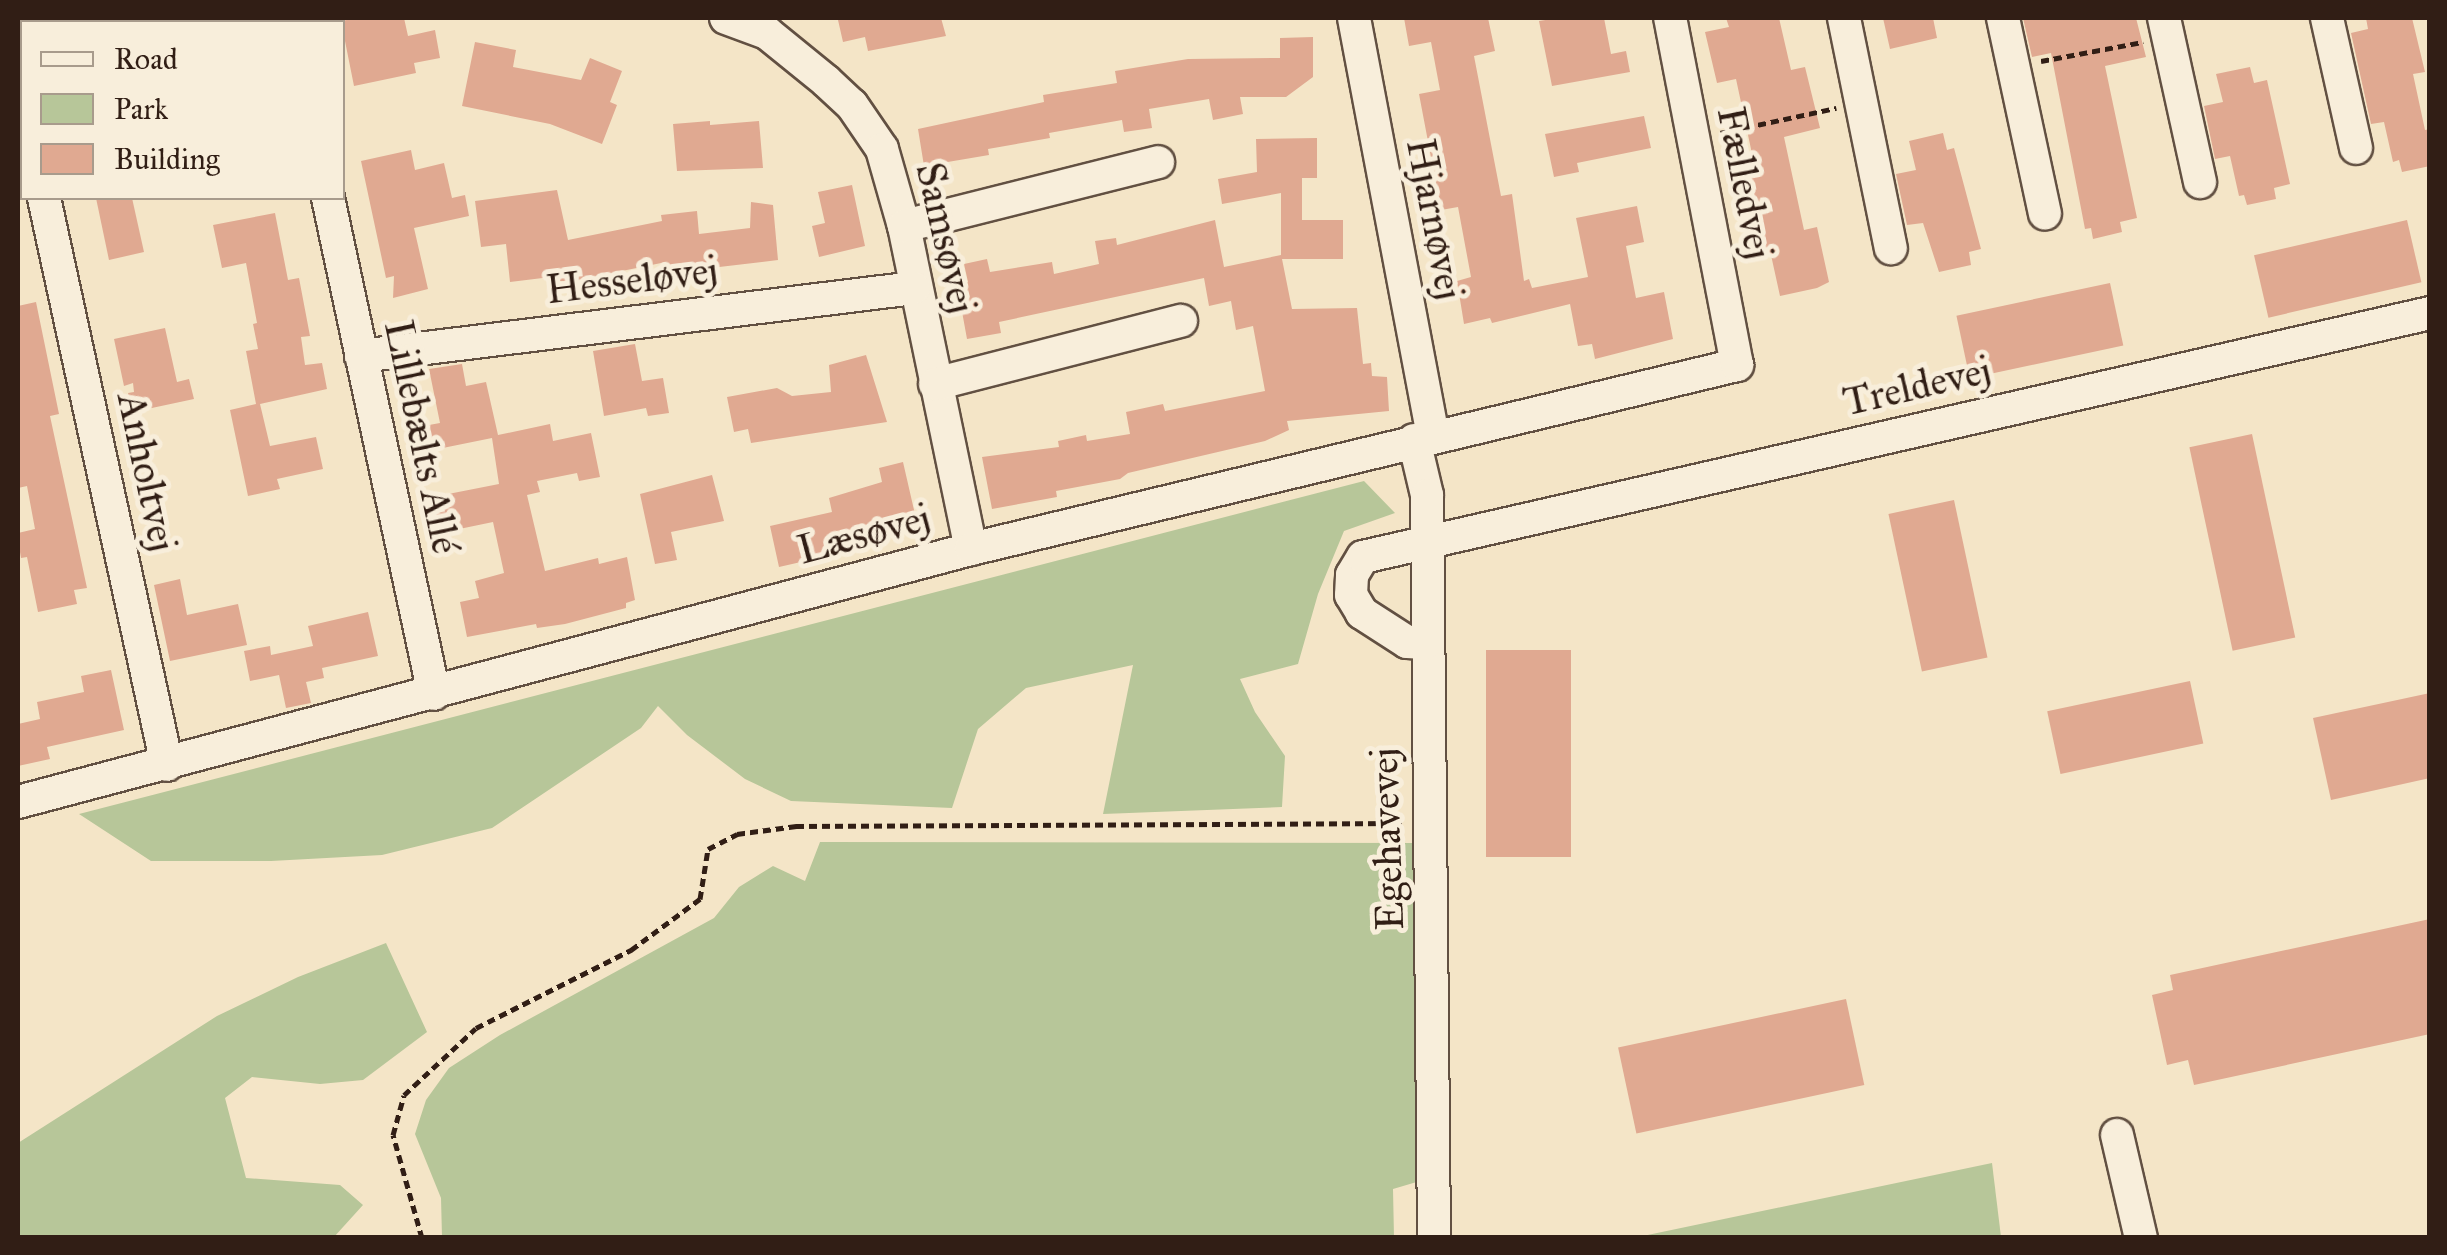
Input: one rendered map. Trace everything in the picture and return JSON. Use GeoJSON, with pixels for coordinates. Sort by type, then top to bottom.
{"type":"FeatureCollection","features":[{"type":"Feature","properties":{"kind":"street","name":"Samsøvej"},"geometry":{"type":"LineString","coordinates":[[726,18],[767,34],[852,105],[882,149],[904,226],[971,549]]}},
{"type":"Feature","properties":{"kind":"street","name":"Hjarnøvej"},"geometry":{"type":"LineString","coordinates":[[1354,18],[1424,438]]}},
{"type":"Feature","properties":{"kind":"street","name":"Fælledvej"},"geometry":{"type":"LineString","coordinates":[[1670,18],[1737,365]]}},
{"type":"Feature","properties":{"kind":"street"},"geometry":{"type":"LineString","coordinates":[[1844,18],[1891,248]]}},
{"type":"Feature","properties":{"kind":"street"},"geometry":{"type":"LineString","coordinates":[[2003,18],[2045,214]]}},
{"type":"Feature","properties":{"kind":"street"},"geometry":{"type":"LineString","coordinates":[[2328,18],[2356,148]]}},
{"type":"Feature","properties":{"kind":"street"},"geometry":{"type":"LineString","coordinates":[[2166,27],[2200,182]]}},
{"type":"Feature","properties":{"kind":"street"},"geometry":{"type":"LineString","coordinates":[[904,226],[1158,162]]}},
{"type":"Feature","properties":{"kind":"street","name":"Anholtvej"},"geometry":{"type":"LineString","coordinates":[[44,200],[167,764]]}},
{"type":"Feature","properties":{"kind":"street","name":"Lillebælts Allé"},"geometry":{"type":"LineString","coordinates":[[328,200],[434,694]]}},
{"type":"Feature","properties":{"kind":"street","name":"Hesseløvej"},"geometry":{"type":"LineString","coordinates":[[361,356],[914,288]]}},
{"type":"Feature","properties":{"kind":"street","name":"Treldevej"},"geometry":{"type":"LineString","coordinates":[[1425,643],[1407,642],[1362,613],[1351,595],[1352,575],[1363,557],[1390,547],[1425,544],[2430,314]]}},
{"type":"Feature","properties":{"kind":"street"},"geometry":{"type":"LineString","coordinates":[[935,384],[1181,321]]}},
{"type":"Feature","properties":{"kind":"street","name":"Læsøvej"},"geometry":{"type":"LineString","coordinates":[[18,802],[971,549],[1737,365]]}},
{"type":"Feature","properties":{"kind":"street","name":"Egehavevej"},"geometry":{"type":"LineString","coordinates":[[1424,438],[1434,1238]]}},
{"type":"Feature","properties":{"kind":"street"},"geometry":{"type":"LineString","coordinates":[[2118,1135],[2141,1238]]}},
{"type":"Feature","properties":{"kind":"path"},"geometry":{"type":"LineString","coordinates":[[2014,67],[2166,27]]}},
{"type":"Feature","properties":{"kind":"path"},"geometry":{"type":"LineString","coordinates":[[1692,138],[1861,102]]}},
{"type":"Feature","properties":{"kind":"path"},"geometry":{"type":"LineString","coordinates":[[422,1238],[393,1136],[404,1095],[476,1028],[630,950],[700,899],[708,849],[737,834],[796,826],[1072,828],[1427,822]]}},
{"type":"Feature","properties":{"kind":"green space"},"geometry":{"type":"Polygon","coordinates":[[[1364,481],[1395,513],[1344,531],[1318,594],[1298,664],[1240,679],[1255,712],[1285,756],[1282,807],[1103,814],[1133,665],[1026,688],[978,729],[952,808],[791,801],[745,779],[687,735],[658,706],[641,728],[492,828],[382,855],[271,861],[151,861],[79,814],[1364,481]]]}},
{"type":"Feature","properties":{"kind":"green space"},"geometry":{"type":"Polygon","coordinates":[[[820,842],[1413,843],[1420,1181],[1393,1189],[1394,1237],[442,1237],[441,1198],[415,1134],[426,1100],[449,1068],[500,1035],[714,918],[739,887],[773,866],[805,881],[820,842]]]}},
{"type":"Feature","properties":{"kind":"green space"},"geometry":{"type":"Polygon","coordinates":[[[386,943],[427,1032],[363,1080],[320,1084],[252,1077],[225,1098],[246,1178],[340,1185],[363,1205],[334,1237],[18,1237],[18,1143],[217,1016],[298,977],[386,943]]]}},
{"type":"Feature","properties":{"kind":"green space"},"geometry":{"type":"Polygon","coordinates":[[[1992,1163],[2001,1237],[1638,1237],[1992,1163]]]}},
{"type":"Feature","properties":{"kind":"building"},"geometry":{"type":"Polygon","coordinates":[[[404,18],[408,36],[435,30],[440,58],[414,63],[416,73],[354,86],[345,20],[404,18]]]}},
{"type":"Feature","properties":{"kind":"building"},"geometry":{"type":"Polygon","coordinates":[[[941,18],[946,36],[868,51],[865,37],[843,42],[838,20],[941,18]]]}},
{"type":"Feature","properties":{"kind":"building"},"geometry":{"type":"Polygon","coordinates":[[[1404,18],[1488,18],[1495,51],[1474,56],[1501,196],[1512,194],[1524,281],[1529,279],[1532,288],[1588,277],[1576,218],[1637,206],[1644,242],[1626,246],[1636,298],[1664,292],[1673,339],[1595,359],[1592,344],[1578,346],[1570,304],[1492,323],[1490,318],[1464,324],[1457,281],[1471,277],[1458,207],[1441,210],[1419,94],[1440,90],[1431,42],[1409,46],[1404,18]]]}},
{"type":"Feature","properties":{"kind":"building"},"geometry":{"type":"Polygon","coordinates":[[[1604,18],[1611,54],[1626,51],[1630,72],[1552,86],[1539,21],[1604,18]]]}},
{"type":"Feature","properties":{"kind":"building"},"geometry":{"type":"Polygon","coordinates":[[[1726,18],[1779,18],[1791,70],[1805,67],[1820,128],[1784,137],[1804,230],[1817,227],[1829,282],[1817,288],[1780,296],[1771,255],[1751,259],[1732,168],[1754,163],[1736,79],[1717,83],[1705,32],[1729,27],[1726,18]]]}},
{"type":"Feature","properties":{"kind":"building"},"geometry":{"type":"Polygon","coordinates":[[[1883,18],[1933,18],[1937,38],[1890,49],[1883,18]]]}},
{"type":"Feature","properties":{"kind":"building"},"geometry":{"type":"Polygon","coordinates":[[[2023,18],[2136,18],[2146,57],[2105,66],[2137,218],[2120,222],[2122,232],[2093,239],[2091,228],[2085,229],[2051,53],[2032,57],[2023,18]]]}},
{"type":"Feature","properties":{"kind":"building"},"geometry":{"type":"Polygon","coordinates":[[[2366,18],[2412,18],[2425,72],[2413,74],[2425,130],[2430,129],[2430,166],[2402,172],[2399,160],[2393,162],[2384,122],[2371,124],[2351,33],[2368,29],[2366,18]]]}},
{"type":"Feature","properties":{"kind":"building"},"geometry":{"type":"Polygon","coordinates":[[[1313,37],[1313,77],[1286,97],[1240,97],[1243,114],[1213,120],[1209,99],[1149,109],[1152,128],[1124,132],[1122,120],[988,149],[989,155],[924,166],[918,129],[1044,102],[1043,95],[1117,83],[1115,71],[1188,59],[1280,58],[1280,38],[1313,37]]]}},
{"type":"Feature","properties":{"kind":"building"},"geometry":{"type":"Polygon","coordinates":[[[475,42],[516,50],[513,67],[581,80],[590,58],[622,71],[610,102],[617,105],[602,144],[550,124],[462,106],[475,42]]]}},
{"type":"Feature","properties":{"kind":"building"},"geometry":{"type":"Polygon","coordinates":[[[2250,67],[2254,83],[2267,80],[2290,184],[2274,188],[2276,199],[2247,205],[2244,195],[2239,196],[2230,156],[2215,159],[2204,106],[2223,102],[2216,74],[2250,67]]]}},
{"type":"Feature","properties":{"kind":"building"},"geometry":{"type":"Polygon","coordinates":[[[1644,116],[1651,148],[1577,163],[1579,172],[1554,177],[1545,134],[1644,116]]]}},
{"type":"Feature","properties":{"kind":"building"},"geometry":{"type":"Polygon","coordinates":[[[710,121],[710,125],[759,121],[763,168],[677,171],[673,124],[710,121]]]}},
{"type":"Feature","properties":{"kind":"building"},"geometry":{"type":"Polygon","coordinates":[[[1943,133],[1947,150],[1954,148],[1981,249],[1969,252],[1971,265],[1939,272],[1923,223],[1907,225],[1896,174],[1916,170],[1909,141],[1943,133]]]}},
{"type":"Feature","properties":{"kind":"building"},"geometry":{"type":"Polygon","coordinates":[[[1317,138],[1317,178],[1302,178],[1302,220],[1343,220],[1343,259],[1282,259],[1292,309],[1357,308],[1363,364],[1371,363],[1372,376],[1387,377],[1389,411],[1287,421],[1289,430],[1265,441],[1128,473],[1120,479],[1056,491],[1057,497],[992,509],[982,457],[1059,447],[1058,441],[1086,435],[1087,441],[1130,434],[1126,412],[1163,404],[1165,411],[1265,391],[1253,326],[1236,330],[1231,301],[1209,306],[1204,278],[999,322],[1001,333],[967,339],[957,284],[968,282],[964,264],[987,259],[990,272],[1052,262],[1054,274],[1099,264],[1095,241],[1116,238],[1117,245],[1215,220],[1224,267],[1281,255],[1281,193],[1222,204],[1218,179],[1257,172],[1256,139],[1317,138]]]}},
{"type":"Feature","properties":{"kind":"building"},"geometry":{"type":"Polygon","coordinates":[[[411,150],[415,170],[444,163],[452,198],[465,195],[469,216],[414,228],[428,289],[393,298],[394,276],[386,278],[361,161],[411,150]]]}},
{"type":"Feature","properties":{"kind":"building"},"geometry":{"type":"Polygon","coordinates":[[[852,185],[865,246],[819,257],[812,226],[825,223],[818,192],[852,185]]]}},
{"type":"Feature","properties":{"kind":"building"},"geometry":{"type":"Polygon","coordinates":[[[557,190],[568,240],[662,221],[661,215],[697,211],[699,234],[750,228],[751,202],[773,205],[778,260],[668,273],[666,262],[573,281],[560,281],[559,276],[510,282],[506,244],[481,247],[475,201],[557,190]]]}},
{"type":"Feature","properties":{"kind":"building"},"geometry":{"type":"Polygon","coordinates":[[[96,200],[132,200],[144,252],[109,260],[96,200]]]}},
{"type":"Feature","properties":{"kind":"building"},"geometry":{"type":"Polygon","coordinates":[[[275,213],[288,280],[299,278],[310,336],[301,337],[305,365],[322,363],[327,389],[260,404],[270,446],[316,437],[323,469],[277,479],[280,489],[248,496],[230,410],[256,404],[246,351],[258,349],[253,324],[257,323],[246,263],[222,268],[213,225],[275,213]]]}},
{"type":"Feature","properties":{"kind":"building"},"geometry":{"type":"Polygon","coordinates":[[[2407,220],[2421,282],[2268,318],[2254,255],[2407,220]]]}},
{"type":"Feature","properties":{"kind":"building"},"geometry":{"type":"Polygon","coordinates":[[[2110,283],[2123,346],[1970,378],[1956,316],[2110,283]]]}},
{"type":"Feature","properties":{"kind":"building"},"geometry":{"type":"Polygon","coordinates":[[[36,302],[59,414],[50,416],[87,588],[74,590],[77,604],[38,612],[27,557],[21,558],[18,540],[18,533],[35,529],[27,486],[18,488],[18,306],[36,302]]]}},
{"type":"Feature","properties":{"kind":"building"},"geometry":{"type":"Polygon","coordinates":[[[165,328],[177,382],[189,379],[194,399],[133,412],[128,393],[134,392],[133,383],[124,386],[114,339],[165,328]]]}},
{"type":"Feature","properties":{"kind":"building"},"geometry":{"type":"Polygon","coordinates":[[[635,344],[642,381],[663,378],[669,413],[648,416],[646,408],[604,416],[593,351],[635,344]]]}},
{"type":"Feature","properties":{"kind":"building"},"geometry":{"type":"Polygon","coordinates":[[[866,355],[887,422],[751,443],[748,429],[734,432],[727,397],[777,388],[792,396],[831,392],[829,365],[866,355]]]}},
{"type":"Feature","properties":{"kind":"building"},"geometry":{"type":"Polygon","coordinates":[[[462,364],[466,386],[486,382],[498,435],[550,424],[553,441],[591,433],[600,477],[579,481],[577,473],[537,481],[540,492],[527,495],[545,571],[598,558],[599,564],[627,557],[635,600],[626,603],[626,608],[565,624],[537,628],[536,624],[467,637],[460,602],[479,598],[475,581],[504,573],[493,522],[440,533],[433,497],[499,484],[492,438],[423,452],[418,427],[440,423],[429,369],[462,364]]]}},
{"type":"Feature","properties":{"kind":"building"},"geometry":{"type":"Polygon","coordinates":[[[2252,434],[2295,637],[2233,651],[2189,447],[2252,434]]]}},
{"type":"Feature","properties":{"kind":"building"},"geometry":{"type":"Polygon","coordinates":[[[903,462],[917,523],[869,533],[870,538],[852,542],[853,547],[836,554],[779,567],[770,526],[832,512],[829,498],[882,482],[879,468],[903,462]]]}},
{"type":"Feature","properties":{"kind":"building"},"geometry":{"type":"Polygon","coordinates":[[[712,475],[724,521],[671,532],[677,560],[655,564],[640,494],[712,475]]]}},
{"type":"Feature","properties":{"kind":"building"},"geometry":{"type":"Polygon","coordinates":[[[1954,500],[1987,657],[1922,671],[1888,514],[1954,500]]]}},
{"type":"Feature","properties":{"kind":"building"},"geometry":{"type":"Polygon","coordinates":[[[180,579],[187,615],[238,604],[247,645],[170,661],[154,585],[180,579]]]}},
{"type":"Feature","properties":{"kind":"building"},"geometry":{"type":"Polygon","coordinates":[[[368,612],[378,656],[322,668],[324,678],[306,682],[311,703],[286,708],[279,675],[250,681],[244,651],[270,646],[271,655],[313,646],[308,626],[368,612]]]}},
{"type":"Feature","properties":{"kind":"building"},"geometry":{"type":"Polygon","coordinates":[[[1486,650],[1571,650],[1571,857],[1486,857],[1486,650]]]}},
{"type":"Feature","properties":{"kind":"building"},"geometry":{"type":"Polygon","coordinates":[[[111,670],[124,730],[47,747],[50,759],[18,766],[18,724],[40,719],[37,702],[84,692],[81,676],[111,670]]]}},
{"type":"Feature","properties":{"kind":"building"},"geometry":{"type":"Polygon","coordinates":[[[2190,681],[2203,744],[2060,774],[2047,711],[2190,681]]]}},
{"type":"Feature","properties":{"kind":"building"},"geometry":{"type":"Polygon","coordinates":[[[2430,693],[2430,778],[2331,800],[2313,718],[2430,693]]]}},
{"type":"Feature","properties":{"kind":"building"},"geometry":{"type":"Polygon","coordinates":[[[2430,919],[2430,1034],[2194,1085],[2188,1060],[2167,1065],[2152,995],[2173,990],[2170,975],[2430,919]]]}},
{"type":"Feature","properties":{"kind":"building"},"geometry":{"type":"Polygon","coordinates":[[[1846,999],[1864,1085],[1636,1134],[1618,1047],[1846,999]]]}}]}
